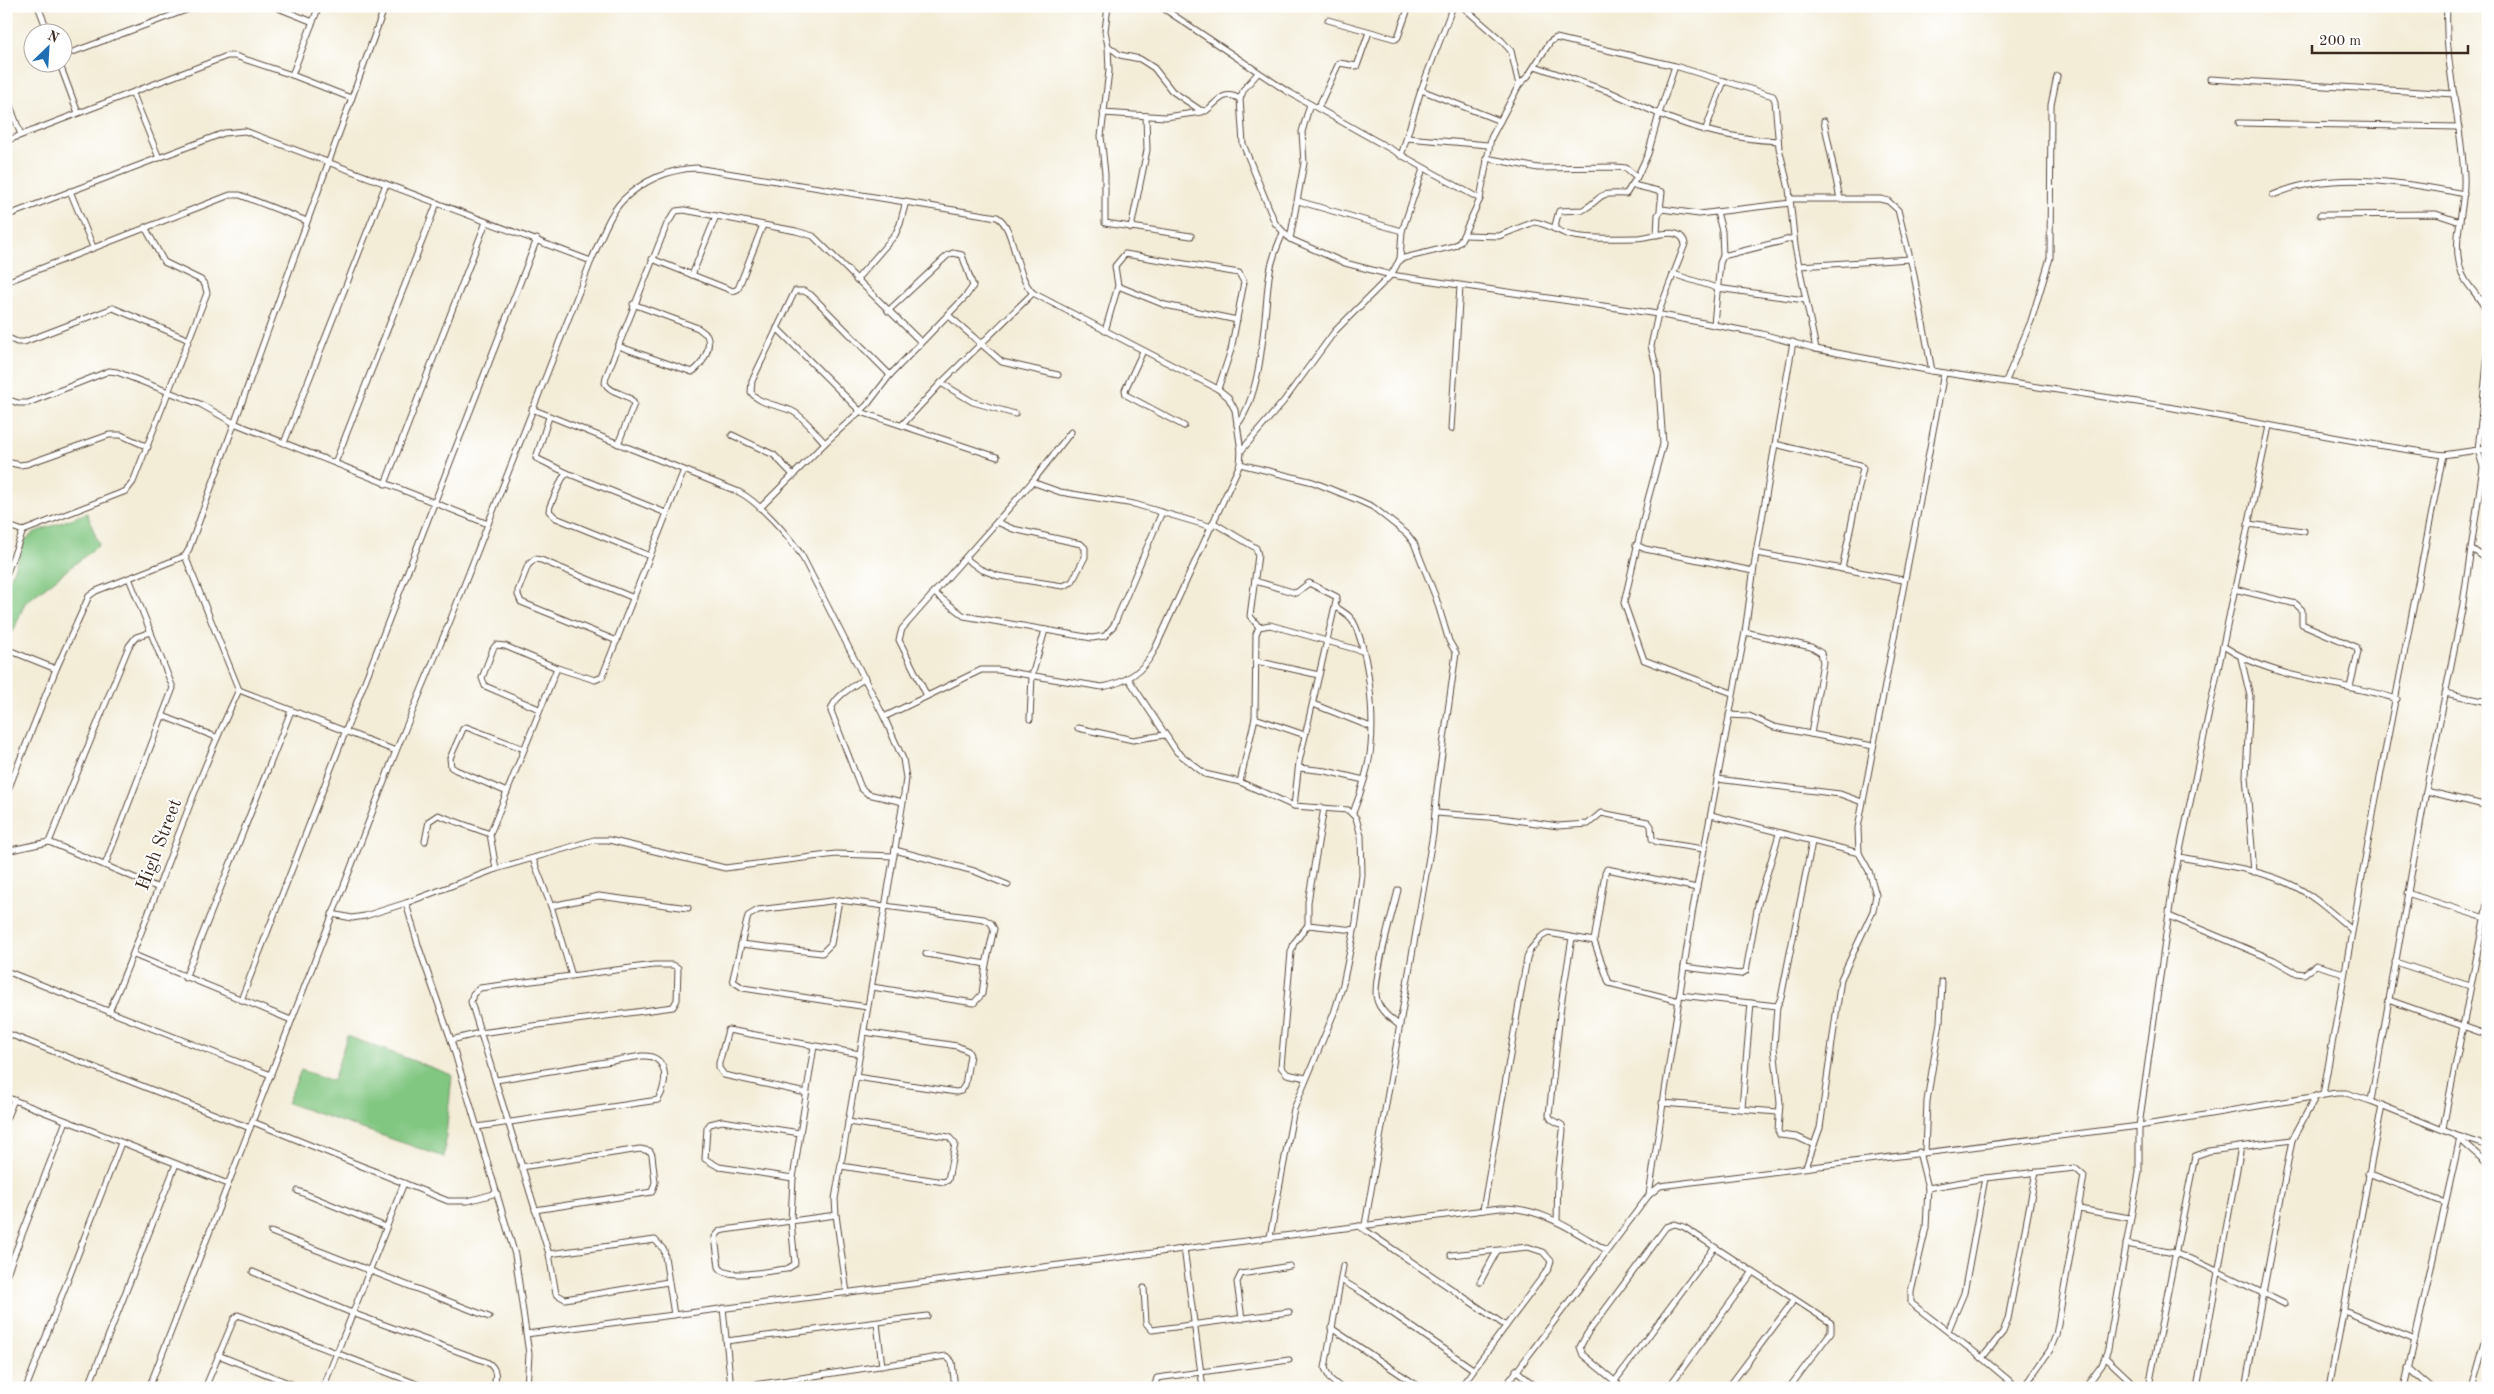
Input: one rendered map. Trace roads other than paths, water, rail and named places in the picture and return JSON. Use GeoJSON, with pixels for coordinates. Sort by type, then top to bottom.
{"type":"FeatureCollection","features":[{"type":"Feature","properties":{"kind":"street"},"geometry":{"type":"LineString","coordinates":[[38,6],[44,22]]}},
{"type":"Feature","properties":{"kind":"street"},"geometry":{"type":"LineString","coordinates":[[72,52],[197,6]]}},
{"type":"Feature","properties":{"kind":"street"},"geometry":{"type":"LineString","coordinates":[[273,6],[314,22]]}},
{"type":"Feature","properties":{"kind":"street"},"geometry":{"type":"LineString","coordinates":[[292,74],[319,6]]}},
{"type":"Feature","properties":{"kind":"street"},"geometry":{"type":"LineString","coordinates":[[6,796],[56,669],[89,596],[96,591],[185,556],[194,538],[385,6]]}},
{"type":"Feature","properties":{"kind":"street"},"geometry":{"type":"LineString","coordinates":[[1108,6],[1105,31],[1109,71],[1101,136],[1106,179],[1105,222],[1110,225],[1191,236]]}},
{"type":"Feature","properties":{"kind":"street"},"geometry":{"type":"LineString","coordinates":[[1160,6],[1258,73],[1423,169],[1480,199]]}},
{"type":"Feature","properties":{"kind":"street"},"geometry":{"type":"LineString","coordinates":[[1328,20],[1392,39],[1398,37],[1409,6]]}},
{"type":"Feature","properties":{"kind":"street"},"geometry":{"type":"LineString","coordinates":[[1401,156],[1421,90],[1453,6]]}},
{"type":"Feature","properties":{"kind":"street"},"geometry":{"type":"LineString","coordinates":[[1462,6],[1471,12],[1511,51],[1519,85]]}},
{"type":"Feature","properties":{"kind":"street"},"geometry":{"type":"LineString","coordinates":[[2447,6],[2447,46],[2459,127],[2464,194],[2457,255],[2460,270],[2484,305],[2488,316]]}},
{"type":"Feature","properties":{"kind":"street"},"geometry":{"type":"LineString","coordinates":[[1318,108],[1339,63],[1357,66],[1369,32]]}},
{"type":"Feature","properties":{"kind":"street"},"geometry":{"type":"LineString","coordinates":[[1400,259],[1454,246],[1464,235],[1480,199],[1488,145],[1519,85],[1535,66],[1550,42],[1556,38],[1674,66],[1773,96],[1778,141],[1790,201],[1794,238],[1816,349]]}},
{"type":"Feature","properties":{"kind":"street"},"geometry":{"type":"LineString","coordinates":[[1108,46],[1120,54],[1146,62],[1162,76],[1172,91],[1195,107],[1206,111]]}},
{"type":"Feature","properties":{"kind":"street"},"geometry":{"type":"LineString","coordinates":[[6,141],[133,94],[227,56],[235,56],[292,74],[351,98]]}},
{"type":"Feature","properties":{"kind":"street"},"geometry":{"type":"LineString","coordinates":[[1535,66],[1610,92],[1660,114],[1705,130],[1743,140],[1778,141]]}},
{"type":"Feature","properties":{"kind":"street"},"geometry":{"type":"LineString","coordinates":[[1554,229],[1560,210],[1583,210],[1599,195],[1606,192],[1626,194],[1633,185],[1648,154],[1674,66]]}},
{"type":"Feature","properties":{"kind":"street"},"geometry":{"type":"LineString","coordinates":[[63,72],[78,113]]}},
{"type":"Feature","properties":{"kind":"street"},"geometry":{"type":"LineString","coordinates":[[1258,73],[1249,82],[1240,99],[1243,144],[1247,159],[1275,223],[1290,239],[1345,263],[1391,275],[1593,303],[1714,324],[1816,349],[1932,371],[2157,405],[2443,455],[2488,449]]}},
{"type":"Feature","properties":{"kind":"street"},"geometry":{"type":"LineString","coordinates":[[2006,381],[2031,321],[2050,258],[2051,105],[2057,76]]}},
{"type":"Feature","properties":{"kind":"street"},"geometry":{"type":"LineString","coordinates":[[2210,80],[2454,94]]}},
{"type":"Feature","properties":{"kind":"street"},"geometry":{"type":"LineString","coordinates":[[1705,130],[1724,81]]}},
{"type":"Feature","properties":{"kind":"street"},"geometry":{"type":"LineString","coordinates":[[1421,90],[1500,121]]}},
{"type":"Feature","properties":{"kind":"street"},"geometry":{"type":"LineString","coordinates":[[133,94],[159,158]]}},
{"type":"Feature","properties":{"kind":"street"},"geometry":{"type":"LineString","coordinates":[[6,95],[21,135]]}},
{"type":"Feature","properties":{"kind":"street"},"geometry":{"type":"LineString","coordinates":[[1103,113],[1164,117],[1206,111],[1222,96],[1234,95],[1240,99]]}},
{"type":"Feature","properties":{"kind":"street"},"geometry":{"type":"LineString","coordinates":[[1290,239],[1304,163],[1302,132],[1310,104]]}},
{"type":"Feature","properties":{"kind":"street"},"geometry":{"type":"LineString","coordinates":[[1131,228],[1148,150],[1146,116]]}},
{"type":"Feature","properties":{"kind":"street"},"geometry":{"type":"LineString","coordinates":[[1824,120],[1840,199]]}},
{"type":"Feature","properties":{"kind":"street"},"geometry":{"type":"LineString","coordinates":[[2238,122],[2459,127]]}},
{"type":"Feature","properties":{"kind":"street"},"geometry":{"type":"LineString","coordinates":[[6,216],[224,133],[245,131],[486,222],[537,239],[590,261]]}},
{"type":"Feature","properties":{"kind":"street"},"geometry":{"type":"LineString","coordinates":[[1407,138],[1488,145]]}},
{"type":"Feature","properties":{"kind":"street"},"geometry":{"type":"LineString","coordinates":[[1486,158],[1538,168],[1626,168],[1637,177]]}},
{"type":"Feature","properties":{"kind":"street"},"geometry":{"type":"LineString","coordinates":[[149,1388],[332,914],[396,751],[435,659],[590,261],[623,200],[647,181],[684,168],[696,168],[992,216],[1002,220],[1008,228],[1023,282],[1033,293],[1218,389],[1233,403],[1241,451],[1240,464],[1147,664],[1116,685],[1102,687],[998,670],[981,670],[884,717]]}},
{"type":"Feature","properties":{"kind":"street"},"geometry":{"type":"LineString","coordinates":[[1241,451],[1283,402],[1335,331],[1391,275],[1400,259],[1402,231],[1423,169]]}},
{"type":"Feature","properties":{"kind":"street"},"geometry":{"type":"LineString","coordinates":[[2273,195],[2294,187],[2334,181],[2413,183],[2464,194]]}},
{"type":"Feature","properties":{"kind":"street"},"geometry":{"type":"LineString","coordinates":[[284,443],[386,184]]}},
{"type":"Feature","properties":{"kind":"street"},"geometry":{"type":"LineString","coordinates":[[1633,185],[1662,192],[1657,234]]}},
{"type":"Feature","properties":{"kind":"street"},"geometry":{"type":"LineString","coordinates":[[70,192],[93,247]]}},
{"type":"Feature","properties":{"kind":"street"},"geometry":{"type":"LineString","coordinates":[[6,282],[234,194],[307,220]]}},
{"type":"Feature","properties":{"kind":"street"},"geometry":{"type":"LineString","coordinates":[[1660,210],[1693,214],[1790,201],[1840,199],[1880,199],[1893,205],[1898,210],[1910,259],[1932,371]]}},
{"type":"Feature","properties":{"kind":"street"},"geometry":{"type":"LineString","coordinates":[[856,280],[895,235],[906,201]]}},
{"type":"Feature","properties":{"kind":"street"},"geometry":{"type":"LineString","coordinates":[[1298,201],[1402,231]]}},
{"type":"Feature","properties":{"kind":"street"},"geometry":{"type":"LineString","coordinates":[[335,463],[437,203]]}},
{"type":"Feature","properties":{"kind":"street"},"geometry":{"type":"LineString","coordinates":[[618,444],[634,404],[632,400],[611,390],[605,383],[633,304],[667,224],[676,212],[684,210],[813,236],[921,342]]}},
{"type":"Feature","properties":{"kind":"street"},"geometry":{"type":"LineString","coordinates":[[1714,324],[1722,256],[1722,231],[1717,212]]}},
{"type":"Feature","properties":{"kind":"street"},"geometry":{"type":"LineString","coordinates":[[2320,215],[2436,214],[2460,222]]}},
{"type":"Feature","properties":{"kind":"street"},"geometry":{"type":"LineString","coordinates":[[692,275],[716,216]]}},
{"type":"Feature","properties":{"kind":"street"},"geometry":{"type":"LineString","coordinates":[[385,484],[486,222]]}},
{"type":"Feature","properties":{"kind":"street"},"geometry":{"type":"LineString","coordinates":[[1464,235],[1500,236],[1534,222],[1577,236],[1636,238],[1675,233],[1684,239],[1685,244],[1658,314],[1651,346],[1658,374],[1663,444],[1636,545],[1624,604],[1642,658],[1652,664],[1732,693]]}},
{"type":"Feature","properties":{"kind":"street"},"geometry":{"type":"LineString","coordinates":[[652,259],[728,290],[738,290],[763,225]]}},
{"type":"Feature","properties":{"kind":"street"},"geometry":{"type":"LineString","coordinates":[[6,525],[23,531],[126,491],[134,482],[170,391],[188,338],[207,297],[205,285],[195,276],[168,265],[161,259],[145,227]]}},
{"type":"Feature","properties":{"kind":"street"},"geometry":{"type":"LineString","coordinates":[[1237,425],[1251,402],[1269,276],[1283,233]]}},
{"type":"Feature","properties":{"kind":"street"},"geometry":{"type":"LineString","coordinates":[[1722,256],[1794,238]]}},
{"type":"Feature","properties":{"kind":"street"},"geometry":{"type":"LineString","coordinates":[[242,1000],[436,504],[537,239]]}},
{"type":"Feature","properties":{"kind":"street"},"geometry":{"type":"LineString","coordinates":[[760,508],[825,443],[861,412],[890,375],[966,296],[973,286],[966,261],[962,255],[953,253],[943,259],[888,311]]}},
{"type":"Feature","properties":{"kind":"street"},"geometry":{"type":"LineString","coordinates":[[1105,331],[1118,286],[1116,266],[1124,254],[1234,271],[1243,276],[1244,282],[1231,350],[1218,389]]}},
{"type":"Feature","properties":{"kind":"street"},"geometry":{"type":"LineString","coordinates":[[1799,266],[1910,259]]}},
{"type":"Feature","properties":{"kind":"street"},"geometry":{"type":"LineString","coordinates":[[1674,274],[1718,288],[1805,300]]}},
{"type":"Feature","properties":{"kind":"street"},"geometry":{"type":"LineString","coordinates":[[1118,286],[1165,304],[1237,320]]}},
{"type":"Feature","properties":{"kind":"street"},"geometry":{"type":"LineString","coordinates":[[1452,429],[1460,286]]}},
{"type":"Feature","properties":{"kind":"street"},"geometry":{"type":"LineString","coordinates":[[825,443],[794,412],[758,399],[751,392],[752,382],[795,291],[804,291],[811,295],[890,375]]}},
{"type":"Feature","properties":{"kind":"street"},"geometry":{"type":"LineString","coordinates":[[902,425],[941,383],[1033,293]]}},
{"type":"Feature","properties":{"kind":"street"},"geometry":{"type":"LineString","coordinates":[[618,346],[692,372],[697,369],[709,348],[707,335],[698,328],[633,304]]}},
{"type":"Feature","properties":{"kind":"street"},"geometry":{"type":"LineString","coordinates":[[6,337],[17,342],[24,342],[113,308],[188,338]]}},
{"type":"Feature","properties":{"kind":"street"},"geometry":{"type":"LineString","coordinates":[[948,315],[997,359],[1010,365],[1058,375]]}},
{"type":"Feature","properties":{"kind":"street"},"geometry":{"type":"LineString","coordinates":[[777,328],[861,412],[996,457]]}},
{"type":"Feature","properties":{"kind":"street"},"geometry":{"type":"LineString","coordinates":[[1648,1195],[1697,888],[1744,632],[1793,342]]}},
{"type":"Feature","properties":{"kind":"street"},"geometry":{"type":"LineString","coordinates":[[1143,351],[1125,390],[1126,395],[1184,426]]}},
{"type":"Feature","properties":{"kind":"street"},"geometry":{"type":"LineString","coordinates":[[2371,1101],[2407,893],[2472,549],[2483,467],[2478,450],[2488,354]]}},
{"type":"Feature","properties":{"kind":"street"},"geometry":{"type":"LineString","coordinates":[[6,399],[18,403],[28,403],[113,371],[170,391],[200,404],[234,423],[488,524]]}},
{"type":"Feature","properties":{"kind":"street"},"geometry":{"type":"LineString","coordinates":[[1806,1167],[1820,1128],[1841,979],[1873,911],[1876,895],[1869,871],[1859,853],[1857,835],[1944,373]]}},
{"type":"Feature","properties":{"kind":"street"},"geometry":{"type":"LineString","coordinates":[[941,383],[973,402],[1014,414]]}},
{"type":"Feature","properties":{"kind":"street"},"geometry":{"type":"LineString","coordinates":[[532,409],[739,492],[760,508],[798,549],[865,678],[906,770],[903,802],[836,1199],[836,1215],[847,1293]]}},
{"type":"Feature","properties":{"kind":"street"},"geometry":{"type":"LineString","coordinates":[[550,417],[536,458],[567,473],[666,513]]}},
{"type":"Feature","properties":{"kind":"street"},"geometry":{"type":"LineString","coordinates":[[2095,1388],[2087,1385],[2106,1358],[2140,1167],[2139,1126],[2173,884],[2180,858],[2269,426]]}},
{"type":"Feature","properties":{"kind":"street"},"geometry":{"type":"LineString","coordinates":[[927,696],[899,640],[899,634],[905,624],[933,592],[1032,482],[1071,432]]}},
{"type":"Feature","properties":{"kind":"street"},"geometry":{"type":"LineString","coordinates":[[6,462],[20,465],[27,464],[113,434],[121,435],[148,447]]}},
{"type":"Feature","properties":{"kind":"street"},"geometry":{"type":"LineString","coordinates":[[732,435],[774,455],[794,476]]}},
{"type":"Feature","properties":{"kind":"street"},"geometry":{"type":"LineString","coordinates":[[1775,444],[1862,467],[1862,478],[1842,569]]}},
{"type":"Feature","properties":{"kind":"street"},"geometry":{"type":"LineString","coordinates":[[2323,1095],[2352,930],[2443,455]]}},
{"type":"Feature","properties":{"kind":"street"},"geometry":{"type":"LineString","coordinates":[[1240,464],[1313,482],[1360,501],[1373,508],[1400,529],[1414,544],[1436,598],[1456,658],[1436,789],[1436,813],[1400,1026],[1362,1226]]}},
{"type":"Feature","properties":{"kind":"street"},"geometry":{"type":"LineString","coordinates":[[539,709],[485,686],[482,678],[493,649],[496,645],[505,646],[557,668],[591,680],[599,680],[617,641],[684,470]]}},
{"type":"Feature","properties":{"kind":"street"},"geometry":{"type":"LineString","coordinates":[[567,473],[562,479],[550,506],[552,516],[650,556]]}},
{"type":"Feature","properties":{"kind":"street"},"geometry":{"type":"LineString","coordinates":[[1032,482],[1060,492],[1134,504],[1213,525],[1256,548],[1258,555],[1250,616],[1259,627]]}},
{"type":"Feature","properties":{"kind":"street"},"geometry":{"type":"LineString","coordinates":[[933,592],[964,616],[1092,638],[1104,636],[1109,633],[1162,512]]}},
{"type":"Feature","properties":{"kind":"street"},"geometry":{"type":"LineString","coordinates":[[964,558],[998,576],[1056,586],[1068,585],[1072,582],[1085,557],[1085,548],[1081,544],[1013,529],[996,522]]}},
{"type":"Feature","properties":{"kind":"street"},"geometry":{"type":"LineString","coordinates":[[2248,524],[2304,531]]}},
{"type":"Feature","properties":{"kind":"street"},"geometry":{"type":"LineString","coordinates":[[6,575],[23,531]]}},
{"type":"Feature","properties":{"kind":"street"},"geometry":{"type":"LineString","coordinates":[[1636,545],[1645,549],[1753,571]]}},
{"type":"Feature","properties":{"kind":"street"},"geometry":{"type":"LineString","coordinates":[[2472,549],[2488,560]]}},
{"type":"Feature","properties":{"kind":"street"},"geometry":{"type":"LineString","coordinates":[[1756,553],[1904,580]]}},
{"type":"Feature","properties":{"kind":"street"},"geometry":{"type":"LineString","coordinates":[[185,556],[239,690],[396,751]]}},
{"type":"Feature","properties":{"kind":"street"},"geometry":{"type":"LineString","coordinates":[[617,641],[521,602],[518,591],[528,565],[535,559],[541,560],[634,598]]}},
{"type":"Feature","properties":{"kind":"street"},"geometry":{"type":"LineString","coordinates":[[105,865],[172,693],[173,683],[129,578]]}},
{"type":"Feature","properties":{"kind":"street"},"geometry":{"type":"LineString","coordinates":[[1255,581],[1296,593],[1309,583],[1335,594],[1336,607],[1298,768],[1294,806]]}},
{"type":"Feature","properties":{"kind":"street"},"geometry":{"type":"LineString","coordinates":[[2234,589],[2296,604],[2301,608],[2302,624],[2356,647],[2358,652],[2350,687]]}},
{"type":"Feature","properties":{"kind":"street"},"geometry":{"type":"LineString","coordinates":[[1336,607],[1348,615],[1356,625],[1370,686],[1371,748],[1364,780],[1353,813]]}},
{"type":"Feature","properties":{"kind":"street"},"geometry":{"type":"LineString","coordinates":[[1259,627],[1270,625],[1326,643],[1362,651]]}},
{"type":"Feature","properties":{"kind":"street"},"geometry":{"type":"LineString","coordinates":[[1240,782],[1255,718],[1256,634],[1259,627]]}},
{"type":"Feature","properties":{"kind":"street"},"geometry":{"type":"LineString","coordinates":[[1030,718],[1032,676],[1045,630]]}},
{"type":"Feature","properties":{"kind":"street"},"geometry":{"type":"LineString","coordinates":[[50,842],[129,646],[136,637],[151,632]]}},
{"type":"Feature","properties":{"kind":"street"},"geometry":{"type":"LineString","coordinates":[[1744,632],[1811,647],[1821,653],[1822,662],[1811,734]]}},
{"type":"Feature","properties":{"kind":"street"},"geometry":{"type":"LineString","coordinates":[[2223,646],[2241,658],[2311,681],[2350,687],[2397,699]]}},
{"type":"Feature","properties":{"kind":"street"},"geometry":{"type":"LineString","coordinates":[[6,649],[56,669]]}},
{"type":"Feature","properties":{"kind":"street"},"geometry":{"type":"LineString","coordinates":[[2241,658],[2250,696],[2246,776],[2254,872]]}},
{"type":"Feature","properties":{"kind":"street"},"geometry":{"type":"LineString","coordinates":[[1256,661],[1319,675]]}},
{"type":"Feature","properties":{"kind":"street"},"geometry":{"type":"LineString","coordinates":[[496,869],[490,834],[557,668]]}},
{"type":"Feature","properties":{"kind":"street"},"geometry":{"type":"LineString","coordinates":[[865,678],[838,699],[832,706],[831,711],[861,788],[868,794],[903,802]]}},
{"type":"Feature","properties":{"kind":"street"},"geometry":{"type":"LineString","coordinates":[[1128,678],[1177,752],[1205,774],[1240,782],[1294,806],[1348,810],[1353,813],[1359,826],[1362,875],[1354,930],[1343,984],[1334,1013],[1294,1109],[1270,1238]]}},
{"type":"Feature","properties":{"kind":"street","name":"High Street"},"geometry":{"type":"LineString","coordinates":[[110,1012],[160,888],[216,737],[239,690]]}},
{"type":"Feature","properties":{"kind":"street"},"geometry":{"type":"LineString","coordinates":[[2445,693],[2488,702]]}},
{"type":"Feature","properties":{"kind":"street"},"geometry":{"type":"LineString","coordinates":[[1313,704],[1371,727]]}},
{"type":"Feature","properties":{"kind":"street"},"geometry":{"type":"LineString","coordinates":[[185,978],[291,711]]}},
{"type":"Feature","properties":{"kind":"street"},"geometry":{"type":"LineString","coordinates":[[1729,715],[1749,716],[1774,727],[1874,746]]}},
{"type":"Feature","properties":{"kind":"street"},"geometry":{"type":"LineString","coordinates":[[163,716],[216,737]]}},
{"type":"Feature","properties":{"kind":"street"},"geometry":{"type":"LineString","coordinates":[[1255,718],[1305,735]]}},
{"type":"Feature","properties":{"kind":"street"},"geometry":{"type":"LineString","coordinates":[[507,792],[456,770],[451,767],[450,758],[463,729],[466,727],[524,749]]}},
{"type":"Feature","properties":{"kind":"street"},"geometry":{"type":"LineString","coordinates":[[1078,728],[1133,740],[1164,735]]}},
{"type":"Feature","properties":{"kind":"street"},"geometry":{"type":"LineString","coordinates":[[1298,768],[1326,771],[1364,780]]}},
{"type":"Feature","properties":{"kind":"street"},"geometry":{"type":"LineString","coordinates":[[1717,779],[1840,794],[1862,802]]}},
{"type":"Feature","properties":{"kind":"street"},"geometry":{"type":"LineString","coordinates":[[2426,791],[2488,806]]}},
{"type":"Feature","properties":{"kind":"street"},"geometry":{"type":"LineString","coordinates":[[1306,1078],[1286,1074],[1281,1067],[1290,952],[1308,925],[1308,902],[1324,808]]}},
{"type":"Feature","properties":{"kind":"street"},"geometry":{"type":"LineString","coordinates":[[1436,813],[1564,826],[1588,824],[1598,815],[1606,813],[1648,822],[1651,826],[1652,839],[1657,842],[1704,849]]}},
{"type":"Feature","properties":{"kind":"street"},"geometry":{"type":"LineString","coordinates":[[425,841],[429,821],[438,815],[490,834]]}},
{"type":"Feature","properties":{"kind":"street"},"geometry":{"type":"LineString","coordinates":[[1710,816],[1859,853]]}},
{"type":"Feature","properties":{"kind":"street"},"geometry":{"type":"LineString","coordinates":[[1684,967],[1740,974],[1746,972],[1755,916],[1779,834]]}},
{"type":"Feature","properties":{"kind":"street"},"geometry":{"type":"LineString","coordinates":[[332,914],[352,918],[406,903],[496,869],[601,839],[724,868],[836,854],[894,853],[974,872],[1008,885]]}},
{"type":"Feature","properties":{"kind":"street"},"geometry":{"type":"LineString","coordinates":[[6,851],[50,842],[160,888]]}},
{"type":"Feature","properties":{"kind":"street"},"geometry":{"type":"LineString","coordinates":[[1812,842],[1781,998],[1777,1006],[1774,1047],[1780,1092],[1778,1112],[1781,1115],[1780,1135],[1797,1137],[1814,1145]]}},
{"type":"Feature","properties":{"kind":"street"},"geometry":{"type":"LineString","coordinates":[[2180,858],[2254,872],[2300,889],[2352,930]]}},
{"type":"Feature","properties":{"kind":"street"},"geometry":{"type":"LineString","coordinates":[[533,859],[551,906],[572,976]]}},
{"type":"Feature","properties":{"kind":"street"},"geometry":{"type":"LineString","coordinates":[[1697,888],[1608,869],[1605,873],[1594,940],[1609,983],[1680,998],[1777,1006]]}},
{"type":"Feature","properties":{"kind":"street"},"geometry":{"type":"LineString","coordinates":[[1398,890],[1378,973],[1376,996],[1388,1017],[1400,1026]]}},
{"type":"Feature","properties":{"kind":"street"},"geometry":{"type":"LineString","coordinates":[[2407,893],[2486,919]]}},
{"type":"Feature","properties":{"kind":"street"},"geometry":{"type":"LineString","coordinates":[[551,906],[599,896],[688,908]]}},
{"type":"Feature","properties":{"kind":"street"},"geometry":{"type":"LineString","coordinates":[[2443,1128],[2470,986],[2486,919],[2488,899]]}},
{"type":"Feature","properties":{"kind":"street"},"geometry":{"type":"LineString","coordinates":[[741,944],[822,953],[831,944],[839,900]]}},
{"type":"Feature","properties":{"kind":"street"},"geometry":{"type":"LineString","coordinates":[[867,1007],[743,988],[738,985],[733,978],[748,916],[753,911],[839,900],[984,919],[991,923],[994,929],[986,964],[982,994],[974,1003],[872,987]]}},
{"type":"Feature","properties":{"kind":"street"},"geometry":{"type":"LineString","coordinates":[[406,903],[419,948],[451,1040],[515,1255],[526,1334],[527,1388]]}},
{"type":"Feature","properties":{"kind":"street"},"geometry":{"type":"LineString","coordinates":[[2169,916],[2274,960],[2297,973],[2304,974],[2316,965],[2344,973]]}},
{"type":"Feature","properties":{"kind":"street"},"geometry":{"type":"LineString","coordinates":[[1308,925],[1354,930]]}},
{"type":"Feature","properties":{"kind":"street"},"geometry":{"type":"LineString","coordinates":[[1483,1210],[1527,958],[1530,950],[1546,934],[1594,940]]}},
{"type":"Feature","properties":{"kind":"street"},"geometry":{"type":"LineString","coordinates":[[1557,1222],[1558,1174],[1563,1131],[1562,1126],[1551,1119],[1549,1115],[1560,1005],[1572,938]]}},
{"type":"Feature","properties":{"kind":"street"},"geometry":{"type":"LineString","coordinates":[[926,954],[986,964]]}},
{"type":"Feature","properties":{"kind":"street"},"geometry":{"type":"LineString","coordinates":[[134,955],[185,978],[291,1020]]}},
{"type":"Feature","properties":{"kind":"street"},"geometry":{"type":"LineString","coordinates":[[2395,962],[2470,986]]}},
{"type":"Feature","properties":{"kind":"street"},"geometry":{"type":"LineString","coordinates":[[451,1040],[480,1033],[673,1007],[677,1000],[678,968],[673,965],[654,965],[495,986],[476,991],[471,1002],[480,1033],[496,1080],[507,1122],[549,1254],[556,1294],[565,1298],[668,1282]]}},
{"type":"Feature","properties":{"kind":"street"},"geometry":{"type":"LineString","coordinates":[[6,971],[271,1075]]}},
{"type":"Feature","properties":{"kind":"street"},"geometry":{"type":"LineString","coordinates":[[1942,982],[1940,1022],[1927,1101],[1922,1152],[1928,1188],[1926,1228],[1910,1298],[1912,1305],[1919,1311],[1948,1331],[2018,1388]]}},
{"type":"Feature","properties":{"kind":"street"},"geometry":{"type":"LineString","coordinates":[[2389,1000],[2488,1035]]}},
{"type":"Feature","properties":{"kind":"street"},"geometry":{"type":"LineString","coordinates":[[1742,1108],[1751,1003]]}},
{"type":"Feature","properties":{"kind":"street"},"geometry":{"type":"LineString","coordinates":[[806,1093],[730,1078],[721,1072],[719,1063],[726,1034],[731,1030],[860,1054]]}},
{"type":"Feature","properties":{"kind":"street"},"geometry":{"type":"LineString","coordinates":[[856,1077],[956,1092],[961,1091],[964,1085],[970,1055],[968,1051],[957,1046],[864,1032]]}},
{"type":"Feature","properties":{"kind":"street"},"geometry":{"type":"LineString","coordinates":[[6,1033],[250,1128]]}},
{"type":"Feature","properties":{"kind":"street"},"geometry":{"type":"LineString","coordinates":[[814,1046],[793,1178],[791,1221],[796,1260],[792,1267],[730,1275],[722,1271],[716,1237],[720,1231],[791,1221],[836,1215]]}},
{"type":"Feature","properties":{"kind":"street"},"geometry":{"type":"LineString","coordinates":[[477,1127],[658,1100],[662,1093],[664,1066],[659,1059],[651,1056],[642,1056],[496,1080]]}},
{"type":"Feature","properties":{"kind":"street"},"geometry":{"type":"LineString","coordinates":[[1504,1388],[1648,1195],[1660,1186],[2139,1126],[2316,1096],[2346,1093],[2488,1146]]}},
{"type":"Feature","properties":{"kind":"street"},"geometry":{"type":"LineString","coordinates":[[2245,1388],[2292,1140],[2316,1096]]}},
{"type":"Feature","properties":{"kind":"street"},"geometry":{"type":"LineString","coordinates":[[6,1098],[228,1184]]}},
{"type":"Feature","properties":{"kind":"street"},"geometry":{"type":"LineString","coordinates":[[6,1119],[14,1100]]}},
{"type":"Feature","properties":{"kind":"street"},"geometry":{"type":"LineString","coordinates":[[1662,1103],[1778,1112]]}},
{"type":"Feature","properties":{"kind":"street"},"geometry":{"type":"LineString","coordinates":[[2329,1388],[2382,1106]]}},
{"type":"Feature","properties":{"kind":"street"},"geometry":{"type":"LineString","coordinates":[[6,1276],[66,1121]]}},
{"type":"Feature","properties":{"kind":"street"},"geometry":{"type":"LineString","coordinates":[[793,1178],[719,1167],[709,1163],[705,1159],[707,1128],[710,1124],[722,1121],[800,1133]]}},
{"type":"Feature","properties":{"kind":"street"},"geometry":{"type":"LineString","coordinates":[[253,1122],[455,1202],[497,1194]]}},
{"type":"Feature","properties":{"kind":"street"},"geometry":{"type":"LineString","coordinates":[[841,1166],[944,1182],[948,1180],[951,1174],[955,1144],[949,1137],[848,1122]]}},
{"type":"Feature","properties":{"kind":"street"},"geometry":{"type":"LineString","coordinates":[[2457,1136],[2488,1164]]}},
{"type":"Feature","properties":{"kind":"street"},"geometry":{"type":"LineString","coordinates":[[2404,1388],[2445,1203],[2457,1136]]}},
{"type":"Feature","properties":{"kind":"street"},"geometry":{"type":"LineString","coordinates":[[2150,1381],[2174,1253],[2195,1156],[2203,1152],[2292,1140]]}},
{"type":"Feature","properties":{"kind":"street"},"geometry":{"type":"LineString","coordinates":[[26,1388],[121,1143]]}},
{"type":"Feature","properties":{"kind":"street"},"geometry":{"type":"LineString","coordinates":[[2197,1388],[2241,1147]]}},
{"type":"Feature","properties":{"kind":"street"},"geometry":{"type":"LineString","coordinates":[[521,1167],[640,1148],[650,1151],[652,1155],[655,1182],[652,1192],[535,1210]]}},
{"type":"Feature","properties":{"kind":"street"},"geometry":{"type":"LineString","coordinates":[[88,1388],[176,1164]]}},
{"type":"Feature","properties":{"kind":"street"},"geometry":{"type":"LineString","coordinates":[[1928,1188],[1985,1178],[2074,1168],[2081,1172],[2084,1178],[2056,1335],[2050,1350],[2023,1388]]}},
{"type":"Feature","properties":{"kind":"street"},"geometry":{"type":"LineString","coordinates":[[1982,1358],[2003,1332],[2008,1319],[2036,1172]]}},
{"type":"Feature","properties":{"kind":"street"},"geometry":{"type":"LineString","coordinates":[[2368,1173],[2445,1203]]}},
{"type":"Feature","properties":{"kind":"street"},"geometry":{"type":"LineString","coordinates":[[1948,1331],[1964,1293],[1985,1178]]}},
{"type":"Feature","properties":{"kind":"street"},"geometry":{"type":"LineString","coordinates":[[323,1388],[404,1183]]}},
{"type":"Feature","properties":{"kind":"street"},"geometry":{"type":"LineString","coordinates":[[298,1191],[386,1227]]}},
{"type":"Feature","properties":{"kind":"street"},"geometry":{"type":"LineString","coordinates":[[526,1334],[1483,1210],[1514,1208],[1542,1215],[1606,1250]]}},
{"type":"Feature","properties":{"kind":"street"},"geometry":{"type":"LineString","coordinates":[[2079,1209],[2130,1218]]}},
{"type":"Feature","properties":{"kind":"street"},"geometry":{"type":"LineString","coordinates":[[1623,1388],[1580,1351],[1587,1334],[1670,1224],[1684,1227],[1828,1321],[1833,1327],[1789,1388]]}},
{"type":"Feature","properties":{"kind":"street"},"geometry":{"type":"LineString","coordinates":[[1362,1226],[1506,1326]]}},
{"type":"Feature","properties":{"kind":"street"},"geometry":{"type":"LineString","coordinates":[[271,1232],[490,1317]]}},
{"type":"Feature","properties":{"kind":"street"},"geometry":{"type":"LineString","coordinates":[[549,1254],[655,1240],[664,1250],[674,1315]]}},
{"type":"Feature","properties":{"kind":"street"},"geometry":{"type":"LineString","coordinates":[[2126,1244],[2174,1253],[2285,1304]]}},
{"type":"Feature","properties":{"kind":"street"},"geometry":{"type":"LineString","coordinates":[[1450,1255],[1528,1247],[1543,1252],[1551,1260],[1549,1268],[1460,1388]]}},
{"type":"Feature","properties":{"kind":"street"},"geometry":{"type":"LineString","coordinates":[[1184,1248],[1203,1388]]}},
{"type":"Feature","properties":{"kind":"street"},"geometry":{"type":"LineString","coordinates":[[1615,1381],[1714,1248]]}},
{"type":"Feature","properties":{"kind":"street"},"geometry":{"type":"LineString","coordinates":[[1480,1282],[1497,1251]]}},
{"type":"Feature","properties":{"kind":"street"},"geometry":{"type":"LineString","coordinates":[[1242,1319],[1237,1282],[1241,1274],[1290,1266]]}},
{"type":"Feature","properties":{"kind":"street"},"geometry":{"type":"LineString","coordinates":[[1341,1388],[1330,1379],[1325,1368],[1343,1266]]}},
{"type":"Feature","properties":{"kind":"street"},"geometry":{"type":"LineString","coordinates":[[253,1272],[352,1313],[487,1362],[492,1366],[496,1375],[494,1388]]}},
{"type":"Feature","properties":{"kind":"street"},"geometry":{"type":"LineString","coordinates":[[1668,1388],[1752,1273]]}},
{"type":"Feature","properties":{"kind":"street"},"geometry":{"type":"LineString","coordinates":[[1341,1280],[1363,1293],[1473,1369]]}},
{"type":"Feature","properties":{"kind":"street"},"geometry":{"type":"LineString","coordinates":[[1144,1288],[1146,1323],[1152,1330],[1289,1312]]}},
{"type":"Feature","properties":{"kind":"street"},"geometry":{"type":"LineString","coordinates":[[1728,1388],[1794,1300]]}},
{"type":"Feature","properties":{"kind":"street"},"geometry":{"type":"LineString","coordinates":[[723,1308],[732,1388],[946,1356],[952,1362],[955,1388]]}},
{"type":"Feature","properties":{"kind":"street"},"geometry":{"type":"LineString","coordinates":[[2344,1311],[2415,1340]]}},
{"type":"Feature","properties":{"kind":"street"},"geometry":{"type":"LineString","coordinates":[[205,1388],[218,1355],[238,1315],[427,1388]]}},
{"type":"Feature","properties":{"kind":"street"},"geometry":{"type":"LineString","coordinates":[[726,1341],[927,1316]]}},
{"type":"Feature","properties":{"kind":"street"},"geometry":{"type":"LineString","coordinates":[[877,1323],[882,1366]]}},
{"type":"Feature","properties":{"kind":"street"},"geometry":{"type":"LineString","coordinates":[[1331,1328],[1421,1388]]}},
{"type":"Feature","properties":{"kind":"street"},"geometry":{"type":"LineString","coordinates":[[2472,1388],[2486,1348],[2488,1332]]}},
{"type":"Feature","properties":{"kind":"street"},"geometry":{"type":"LineString","coordinates":[[218,1355],[301,1388]]}},
{"type":"Feature","properties":{"kind":"street"},"geometry":{"type":"LineString","coordinates":[[2106,1358],[2138,1388]]}},
{"type":"Feature","properties":{"kind":"street"},"geometry":{"type":"LineString","coordinates":[[1154,1388],[1157,1378],[1288,1360]]}},
{"type":"Feature","properties":{"kind":"street"},"geometry":{"type":"LineString","coordinates":[[2408,1368],[2431,1388]]}},
{"type":"Feature","properties":{"kind":"street"},"geometry":{"type":"LineString","coordinates":[[1516,1370],[1537,1388]]}}]}
